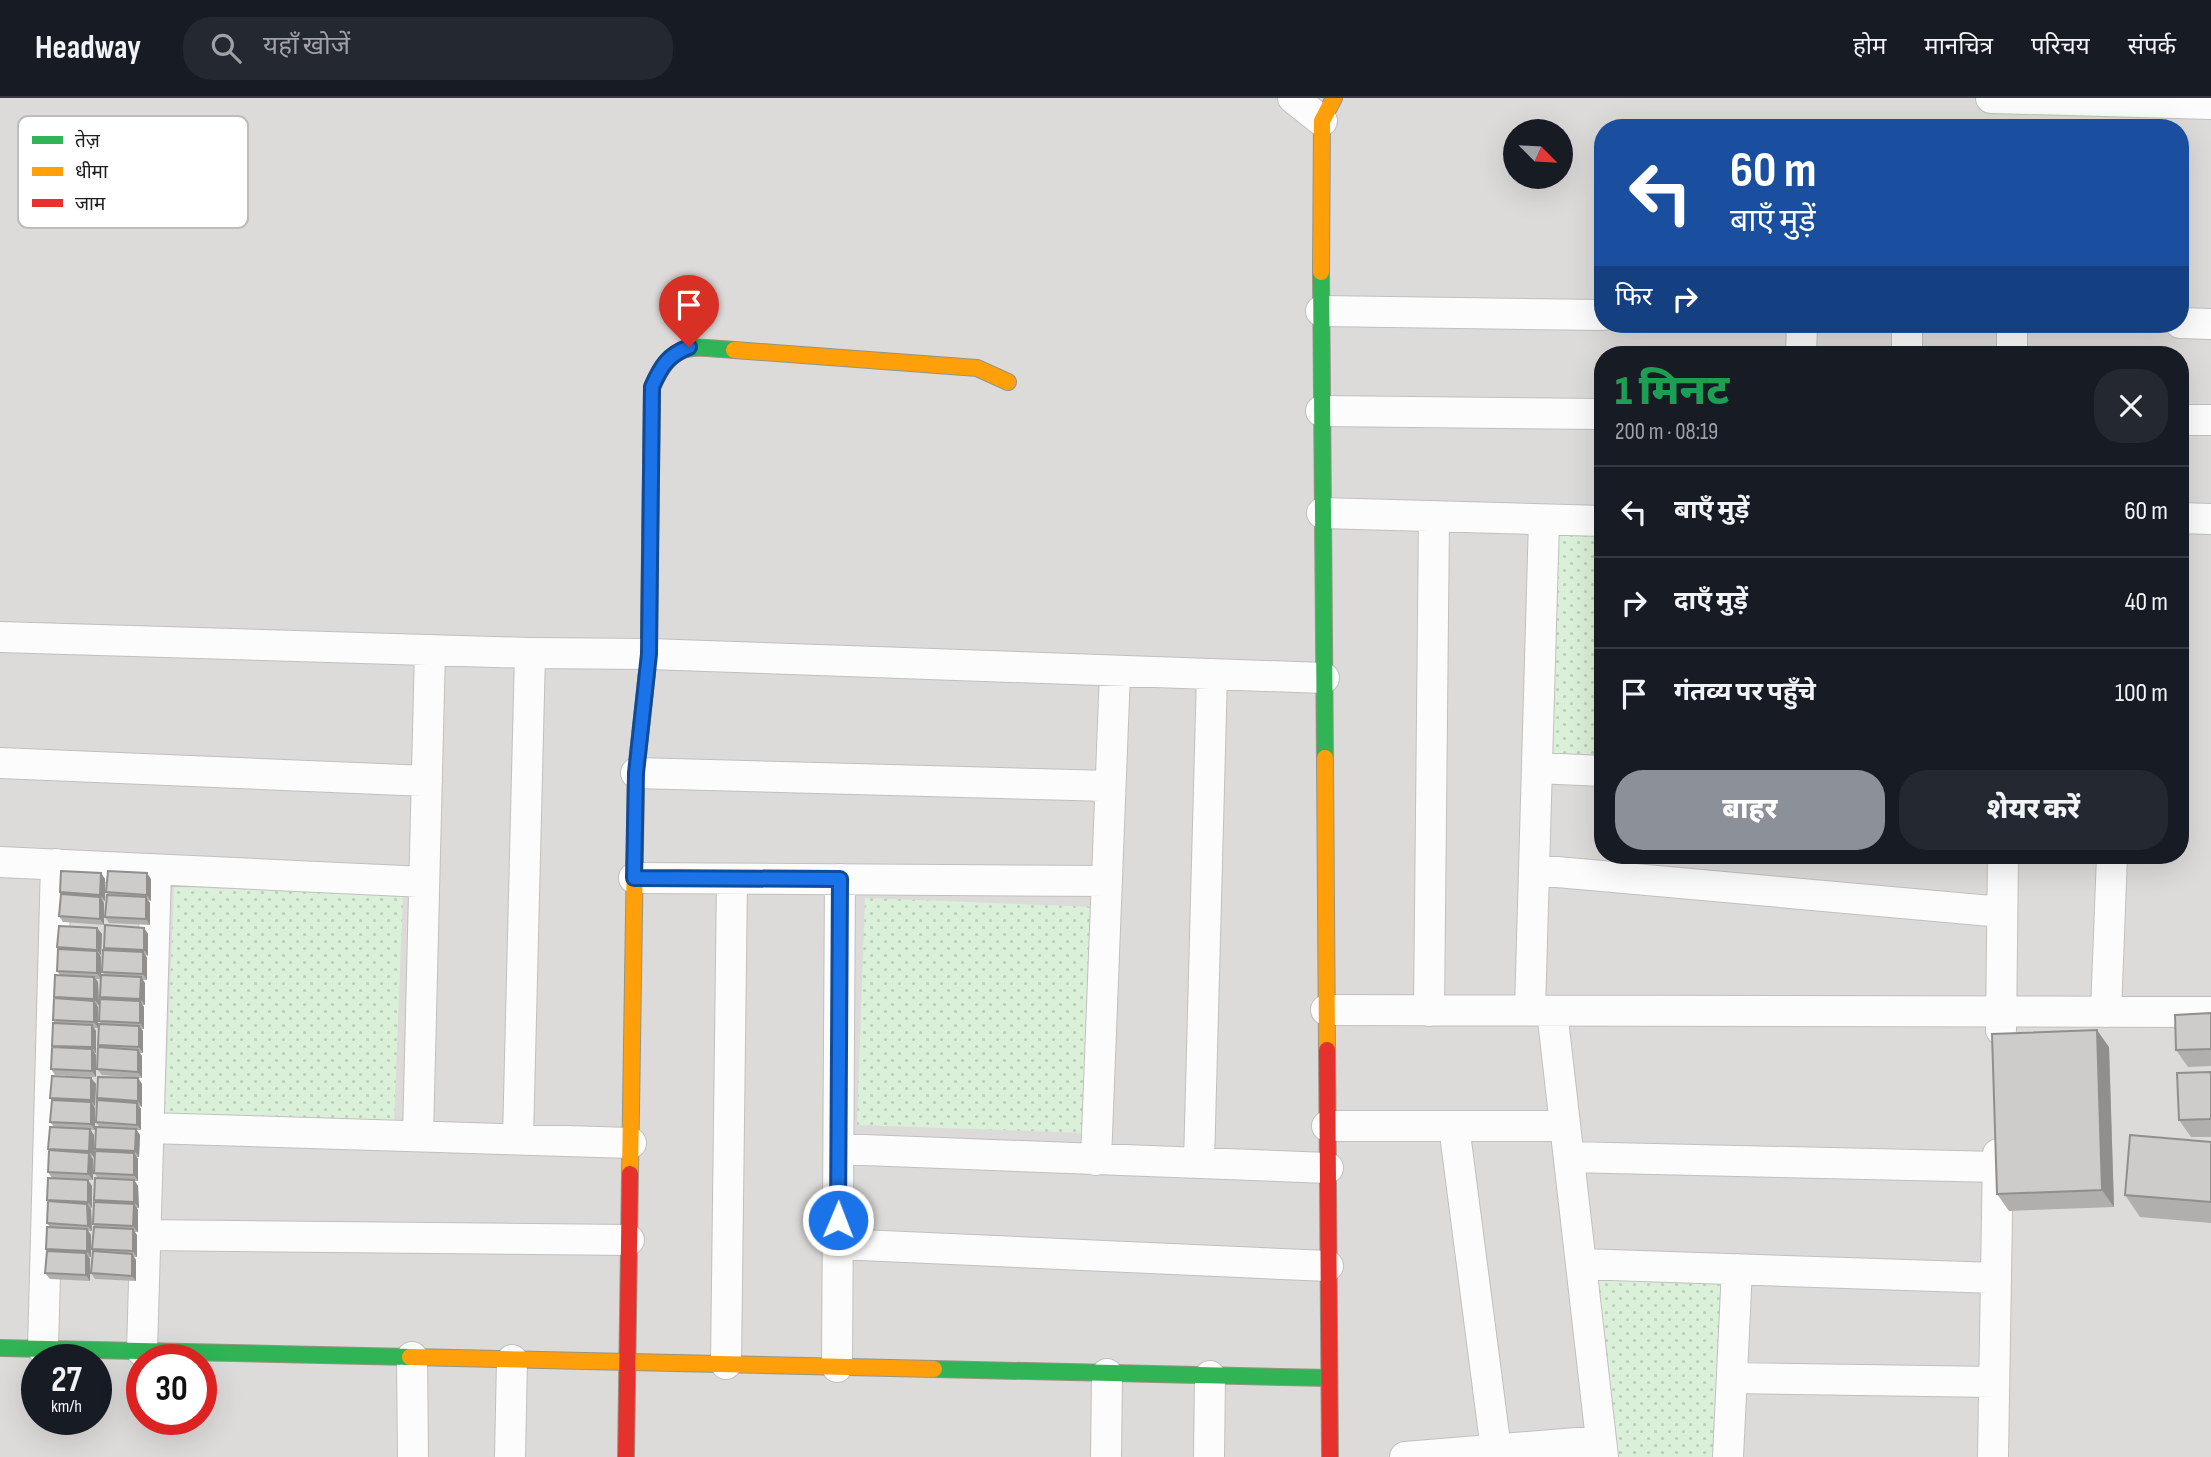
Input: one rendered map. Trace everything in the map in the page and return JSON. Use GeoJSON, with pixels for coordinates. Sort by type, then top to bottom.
{"type":"FeatureCollection","features":[{"type":"Feature","properties":{"kind":"street"},"geometry":{"type":"LineString","coordinates":[[1293,98],[1328,109],[1321,312],[1321,411],[1330,1457]]}},
{"type":"Feature","properties":{"kind":"street"},"geometry":{"type":"LineString","coordinates":[[1991,98],[2211,104]]}},
{"type":"Feature","properties":{"kind":"street"},"geometry":{"type":"LineString","coordinates":[[1321,312],[1594,315]]}},
{"type":"Feature","properties":{"kind":"street"},"geometry":{"type":"LineString","coordinates":[[2189,323],[2211,324]]}},
{"type":"Feature","properties":{"kind":"street"},"geometry":{"type":"LineString","coordinates":[[626,1457],[636,773],[649,654],[652,387],[673,353],[689,347],[977,368],[1007,382]]}},
{"type":"Feature","properties":{"kind":"street"},"geometry":{"type":"LineString","coordinates":[[1321,411],[1594,414]]}},
{"type":"Feature","properties":{"kind":"street"},"geometry":{"type":"LineString","coordinates":[[2189,420],[2211,420]]}},
{"type":"Feature","properties":{"kind":"street"},"geometry":{"type":"LineString","coordinates":[[1322,513],[1594,521]]}},
{"type":"Feature","properties":{"kind":"street"},"geometry":{"type":"LineString","coordinates":[[1429,1010],[1434,517]]}},
{"type":"Feature","properties":{"kind":"street"},"geometry":{"type":"LineString","coordinates":[[2189,518],[2211,519]]}},
{"type":"Feature","properties":{"kind":"street"},"geometry":{"type":"LineString","coordinates":[[1405,1457],[1496,1450],[1602,1449],[1565,1126],[1541,1011],[1535,870],[1544,520]]}},
{"type":"Feature","properties":{"kind":"street"},"geometry":{"type":"LineString","coordinates":[[0,637],[530,653],[649,654],[1324,678]]}},
{"type":"Feature","properties":{"kind":"street"},"geometry":{"type":"LineString","coordinates":[[418,1136],[430,650]]}},
{"type":"Feature","properties":{"kind":"street"},"geometry":{"type":"LineString","coordinates":[[517,1139],[530,653]]}},
{"type":"Feature","properties":{"kind":"street"},"geometry":{"type":"LineString","coordinates":[[1096,1160],[1115,672]]}},
{"type":"Feature","properties":{"kind":"street"},"geometry":{"type":"LineString","coordinates":[[1199,1163],[1212,674]]}},
{"type":"Feature","properties":{"kind":"street"},"geometry":{"type":"LineString","coordinates":[[0,763],[427,781]]}},
{"type":"Feature","properties":{"kind":"street"},"geometry":{"type":"LineString","coordinates":[[1537,768],[1594,771]]}},
{"type":"Feature","properties":{"kind":"street"},"geometry":{"type":"LineString","coordinates":[[636,773],[1110,786]]}},
{"type":"Feature","properties":{"kind":"street"},"geometry":{"type":"LineString","coordinates":[[0,862],[424,882]]}},
{"type":"Feature","properties":{"kind":"street"},"geometry":{"type":"LineString","coordinates":[[43,1344],[56,864]]}},
{"type":"Feature","properties":{"kind":"street"},"geometry":{"type":"LineString","coordinates":[[2000,1063],[2003,864]]}},
{"type":"Feature","properties":{"kind":"street"},"geometry":{"type":"LineString","coordinates":[[2106,1012],[2112,864]]}},
{"type":"Feature","properties":{"kind":"street"},"geometry":{"type":"LineString","coordinates":[[142,1344],[156,870]]}},
{"type":"Feature","properties":{"kind":"street"},"geometry":{"type":"LineString","coordinates":[[1535,870],[2002,912]]}},
{"type":"Feature","properties":{"kind":"street"},"geometry":{"type":"LineString","coordinates":[[634,878],[1107,881]]}},
{"type":"Feature","properties":{"kind":"street"},"geometry":{"type":"LineString","coordinates":[[726,1364],[732,879]]}},
{"type":"Feature","properties":{"kind":"street"},"geometry":{"type":"LineString","coordinates":[[837,1367],[840,879]]}},
{"type":"Feature","properties":{"kind":"street"},"geometry":{"type":"LineString","coordinates":[[1326,1010],[2211,1012]]}},
{"type":"Feature","properties":{"kind":"street"},"geometry":{"type":"LineString","coordinates":[[1327,1126],[1565,1126]]}},
{"type":"Feature","properties":{"kind":"street"},"geometry":{"type":"LineString","coordinates":[[1454,1126],[1496,1450]]}},
{"type":"Feature","properties":{"kind":"street"},"geometry":{"type":"LineString","coordinates":[[149,1128],[631,1143]]}},
{"type":"Feature","properties":{"kind":"street"},"geometry":{"type":"LineString","coordinates":[[1993,1457],[1998,1128]]}},
{"type":"Feature","properties":{"kind":"street"},"geometry":{"type":"LineString","coordinates":[[839,1149],[1328,1168]]}},
{"type":"Feature","properties":{"kind":"street"},"geometry":{"type":"LineString","coordinates":[[1569,1157],[1998,1167]]}},
{"type":"Feature","properties":{"kind":"street"},"geometry":{"type":"LineString","coordinates":[[145,1235],[629,1240]]}},
{"type":"Feature","properties":{"kind":"street"},"geometry":{"type":"LineString","coordinates":[[838,1244],[1328,1265]]}},
{"type":"Feature","properties":{"kind":"street"},"geometry":{"type":"LineString","coordinates":[[1581,1264],[1996,1278]]}},
{"type":"Feature","properties":{"kind":"street"},"geometry":{"type":"LineString","coordinates":[[1728,1457],[1737,1269]]}},
{"type":"Feature","properties":{"kind":"street"},"geometry":{"type":"LineString","coordinates":[[0,1348],[21,1348]]}},
{"type":"Feature","properties":{"kind":"street"},"geometry":{"type":"LineString","coordinates":[[217,1353],[1329,1378]]}},
{"type":"Feature","properties":{"kind":"street"},"geometry":{"type":"LineString","coordinates":[[412,1357],[413,1457]]}},
{"type":"Feature","properties":{"kind":"street"},"geometry":{"type":"LineString","coordinates":[[510,1457],[512,1360]]}},
{"type":"Feature","properties":{"kind":"street"},"geometry":{"type":"LineString","coordinates":[[1106,1457],[1107,1374]]}},
{"type":"Feature","properties":{"kind":"street"},"geometry":{"type":"LineString","coordinates":[[1209,1457],[1210,1376]]}},
{"type":"Feature","properties":{"kind":"street"},"geometry":{"type":"LineString","coordinates":[[1732,1378],[1994,1381]]}},
{"type":"Feature","properties":{"kind":"shaded area"},"geometry":{"type":"Polygon","coordinates":[[[0,98],[2211,98],[2211,1457],[0,1457],[0,98]]]}},
{"type":"Feature","properties":{"kind":"green space"},"geometry":{"type":"Polygon","coordinates":[[[1559,534],[1594,535],[1594,762],[1550,760],[1559,534]]]}},
{"type":"Feature","properties":{"kind":"green space"},"geometry":{"type":"Polygon","coordinates":[[[174,887],[403,895],[394,1122],[165,1114],[174,887]]]}},
{"type":"Feature","properties":{"kind":"green space"},"geometry":{"type":"Polygon","coordinates":[[[865,898],[1095,907],[1086,1133],[857,1125],[865,898]]]}},
{"type":"Feature","properties":{"kind":"green space"},"geometry":{"type":"Polygon","coordinates":[[[1592,1270],[1731,1276],[1722,1457],[1611,1457],[1592,1270]]]}},
{"type":"Feature","properties":{"kind":"building"},"geometry":{"type":"Polygon","coordinates":[[[61,871],[101,873],[100,895],[60,892],[61,871]]]}},
{"type":"Feature","properties":{"kind":"building"},"geometry":{"type":"Polygon","coordinates":[[[108,871],[147,873],[147,895],[106,892],[108,871]]]}},
{"type":"Feature","properties":{"kind":"building"},"geometry":{"type":"Polygon","coordinates":[[[61,894],[100,897],[100,919],[59,916],[61,894]]]}},
{"type":"Feature","properties":{"kind":"building"},"geometry":{"type":"Polygon","coordinates":[[[107,895],[146,897],[146,919],[105,917],[107,895]]]}},
{"type":"Feature","properties":{"kind":"building"},"geometry":{"type":"Polygon","coordinates":[[[105,925],[144,928],[144,950],[104,948],[105,925]]]}},
{"type":"Feature","properties":{"kind":"building"},"geometry":{"type":"Polygon","coordinates":[[[59,926],[97,928],[97,950],[57,947],[59,926]]]}},
{"type":"Feature","properties":{"kind":"building"},"geometry":{"type":"Polygon","coordinates":[[[58,949],[97,951],[97,973],[57,971],[58,949]]]}},
{"type":"Feature","properties":{"kind":"building"},"geometry":{"type":"Polygon","coordinates":[[[103,950],[143,952],[143,974],[102,972],[103,950]]]}},
{"type":"Feature","properties":{"kind":"building"},"geometry":{"type":"Polygon","coordinates":[[[55,975],[94,977],[94,999],[54,997],[55,975]]]}},
{"type":"Feature","properties":{"kind":"building"},"geometry":{"type":"Polygon","coordinates":[[[101,975],[141,977],[140,999],[100,997],[101,975]]]}},
{"type":"Feature","properties":{"kind":"building"},"geometry":{"type":"Polygon","coordinates":[[[54,998],[94,1001],[94,1022],[53,1020],[54,998]]]}},
{"type":"Feature","properties":{"kind":"building"},"geometry":{"type":"Polygon","coordinates":[[[100,999],[140,1001],[140,1023],[99,1021],[100,999]]]}},
{"type":"Feature","properties":{"kind":"building"},"geometry":{"type":"Polygon","coordinates":[[[2211,1013],[2211,1049],[2176,1050],[2175,1015],[2211,1013]]]}},
{"type":"Feature","properties":{"kind":"building"},"geometry":{"type":"Polygon","coordinates":[[[53,1023],[92,1025],[92,1047],[52,1046],[53,1023]]]}},
{"type":"Feature","properties":{"kind":"building"},"geometry":{"type":"Polygon","coordinates":[[[99,1024],[139,1026],[139,1047],[98,1045],[99,1024]]]}},
{"type":"Feature","properties":{"kind":"building"},"geometry":{"type":"Polygon","coordinates":[[[2097,1030],[2102,1190],[1997,1194],[1992,1034],[2097,1030]]]}},
{"type":"Feature","properties":{"kind":"building"},"geometry":{"type":"Polygon","coordinates":[[[52,1047],[92,1049],[92,1071],[51,1069],[52,1047]]]}},
{"type":"Feature","properties":{"kind":"building"},"geometry":{"type":"Polygon","coordinates":[[[98,1047],[138,1050],[138,1072],[97,1069],[98,1047]]]}},
{"type":"Feature","properties":{"kind":"building"},"geometry":{"type":"Polygon","coordinates":[[[2211,1072],[2211,1119],[2179,1120],[2177,1073],[2211,1072]]]}},
{"type":"Feature","properties":{"kind":"building"},"geometry":{"type":"Polygon","coordinates":[[[52,1076],[91,1078],[91,1100],[50,1098],[52,1076]]]}},
{"type":"Feature","properties":{"kind":"building"},"geometry":{"type":"Polygon","coordinates":[[[98,1077],[138,1078],[138,1101],[97,1098],[98,1077]]]}},
{"type":"Feature","properties":{"kind":"building"},"geometry":{"type":"Polygon","coordinates":[[[52,1100],[91,1102],[91,1124],[50,1122],[52,1100]]]}},
{"type":"Feature","properties":{"kind":"building"},"geometry":{"type":"Polygon","coordinates":[[[97,1100],[137,1103],[137,1125],[96,1122],[97,1100]]]}},
{"type":"Feature","properties":{"kind":"building"},"geometry":{"type":"Polygon","coordinates":[[[50,1127],[90,1129],[89,1151],[48,1149],[50,1127]]]}},
{"type":"Feature","properties":{"kind":"building"},"geometry":{"type":"Polygon","coordinates":[[[96,1127],[136,1129],[135,1151],[95,1149],[96,1127]]]}},
{"type":"Feature","properties":{"kind":"building"},"geometry":{"type":"Polygon","coordinates":[[[2130,1135],[2211,1142],[2211,1202],[2125,1195],[2130,1135]]]}},
{"type":"Feature","properties":{"kind":"building"},"geometry":{"type":"Polygon","coordinates":[[[49,1150],[89,1153],[88,1174],[48,1172],[49,1150]]]}},
{"type":"Feature","properties":{"kind":"building"},"geometry":{"type":"Polygon","coordinates":[[[95,1151],[134,1153],[134,1175],[94,1173],[95,1151]]]}},
{"type":"Feature","properties":{"kind":"building"},"geometry":{"type":"Polygon","coordinates":[[[48,1178],[88,1180],[88,1202],[47,1200],[48,1178]]]}},
{"type":"Feature","properties":{"kind":"building"},"geometry":{"type":"Polygon","coordinates":[[[95,1178],[134,1180],[134,1202],[94,1200],[95,1178]]]}},
{"type":"Feature","properties":{"kind":"building"},"geometry":{"type":"Polygon","coordinates":[[[48,1201],[87,1204],[88,1226],[47,1223],[48,1201]]]}},
{"type":"Feature","properties":{"kind":"building"},"geometry":{"type":"Polygon","coordinates":[[[94,1202],[134,1204],[133,1226],[93,1224],[94,1202]]]}},
{"type":"Feature","properties":{"kind":"building"},"geometry":{"type":"Polygon","coordinates":[[[47,1227],[87,1229],[87,1251],[46,1249],[47,1227]]]}},
{"type":"Feature","properties":{"kind":"building"},"geometry":{"type":"Polygon","coordinates":[[[94,1227],[133,1229],[133,1251],[92,1249],[94,1227]]]}},
{"type":"Feature","properties":{"kind":"building"},"geometry":{"type":"Polygon","coordinates":[[[47,1251],[86,1253],[86,1275],[45,1273],[47,1251]]]}},
{"type":"Feature","properties":{"kind":"building"},"geometry":{"type":"Polygon","coordinates":[[[93,1251],[132,1254],[132,1276],[91,1273],[93,1251]]]}},
{"type":"Feature","properties":{"kind":"traffic: fast"},"geometry":{"type":"LineString","coordinates":[[1321,272],[1325,758]]}},
{"type":"Feature","properties":{"kind":"traffic: fast"},"geometry":{"type":"LineString","coordinates":[[649,626],[652,387],[667,361],[675,354],[694,348],[734,350]]}},
{"type":"Feature","properties":{"kind":"traffic: fast"},"geometry":{"type":"LineString","coordinates":[[0,1348],[410,1357]]}},
{"type":"Feature","properties":{"kind":"traffic: fast"},"geometry":{"type":"LineString","coordinates":[[934,1369],[1329,1378]]}},
{"type":"Feature","properties":{"kind":"traffic: slow"},"geometry":{"type":"LineString","coordinates":[[1321,272],[1322,121],[1334,98]]}},
{"type":"Feature","properties":{"kind":"traffic: slow"},"geometry":{"type":"LineString","coordinates":[[734,350],[977,368],[1008,382]]}},
{"type":"Feature","properties":{"kind":"traffic: slow"},"geometry":{"type":"LineString","coordinates":[[1325,758],[1327,1050]]}},
{"type":"Feature","properties":{"kind":"traffic: slow"},"geometry":{"type":"LineString","coordinates":[[630,1174],[635,850]]}},
{"type":"Feature","properties":{"kind":"traffic: slow"},"geometry":{"type":"LineString","coordinates":[[410,1357],[934,1369]]}},
{"type":"Feature","properties":{"kind":"traffic: jam"},"geometry":{"type":"LineString","coordinates":[[635,850],[636,773],[649,654],[649,626]]}},
{"type":"Feature","properties":{"kind":"traffic: jam"},"geometry":{"type":"LineString","coordinates":[[1327,1050],[1330,1457]]}},
{"type":"Feature","properties":{"kind":"traffic: jam"},"geometry":{"type":"LineString","coordinates":[[626,1457],[630,1174]]}},
{"type":"Feature","properties":{"kind":"route"},"geometry":{"type":"LineString","coordinates":[[689,347],[673,353],[652,387],[649,654],[636,773],[634,878],[840,879],[838,1220]]}}]}
